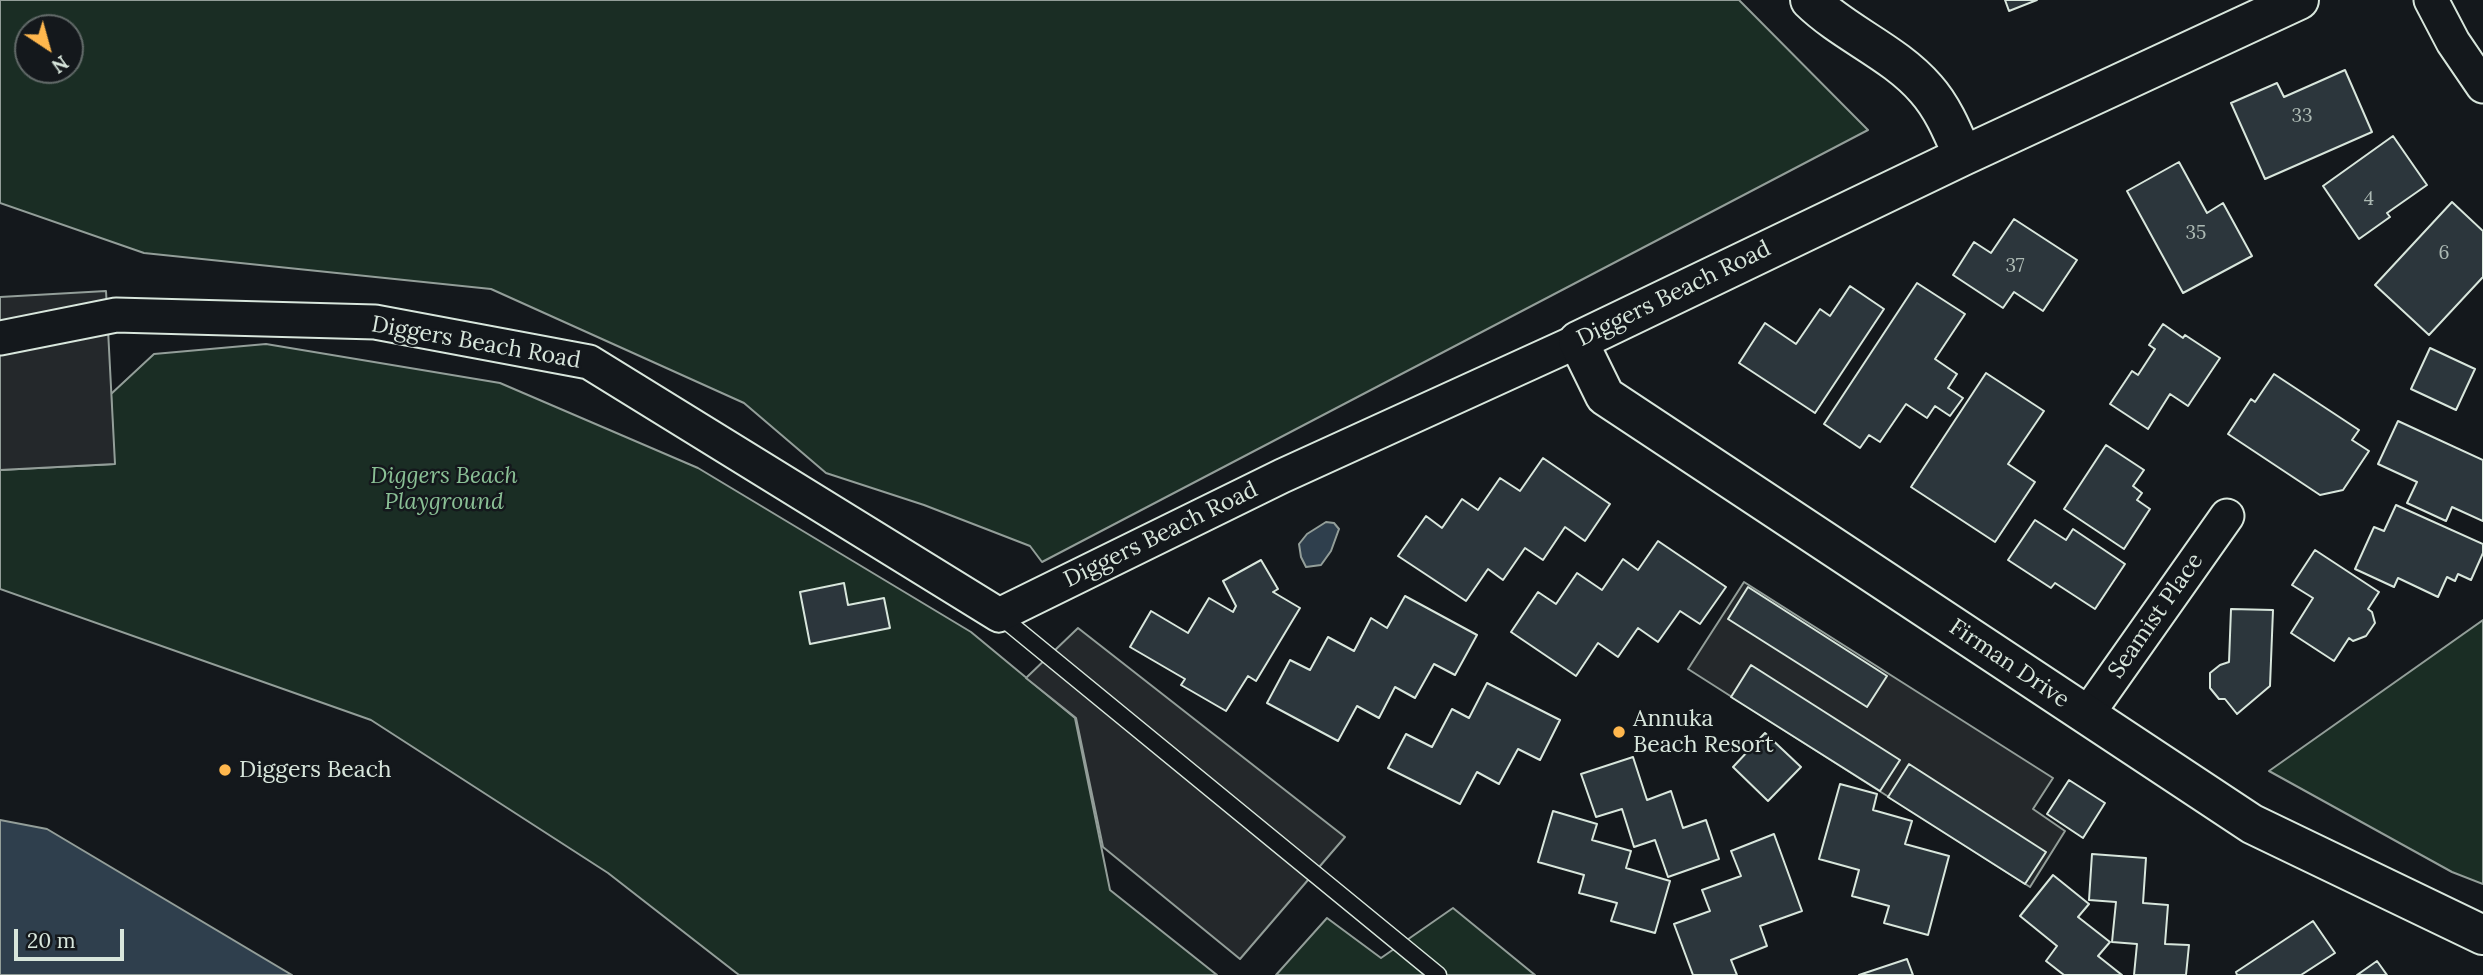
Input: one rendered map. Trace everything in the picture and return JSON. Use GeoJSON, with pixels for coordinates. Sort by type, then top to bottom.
{"type":"FeatureCollection","features":[{"type":"Feature","properties":{"kind":"street"},"geometry":{"type":"LineString","coordinates":[[1810,0],[1830,18],[1895,60],[1928,91],[1950,126],[1964,156]]}},
{"type":"Feature","properties":{"kind":"street","name":"Diggers Beach Road"},"geometry":{"type":"LineString","coordinates":[[0,338],[116,315],[374,322],[589,362],[999,615],[1282,476],[1578,341],[1964,156],[2299,0]]}},
{"type":"Feature","properties":{"kind":"street"},"geometry":{"type":"LineString","coordinates":[[2431,0],[2453,42],[2483,86]]}},
{"type":"Feature","properties":{"kind":"street","name":"Firman Drive"},"geometry":{"type":"LineString","coordinates":[[1578,341],[1605,396],[2086,716],[2252,824],[2483,935]]}},
{"type":"Feature","properties":{"kind":"street","name":"Seamist Place"},"geometry":{"type":"LineString","coordinates":[[2086,716],[2227,516]]}},
{"type":"Feature","properties":{"kind":"lane"},"geometry":{"type":"LineString","coordinates":[[999,615],[1438,975]]}},
{"type":"Feature","properties":{"kind":"green space"},"geometry":{"type":"Polygon","coordinates":[[[0,0],[1739,0],[1868,130],[1042,562],[1030,546],[924,505],[826,473],[744,403],[491,289],[144,253],[0,203],[0,0]]]}},
{"type":"Feature","properties":{"kind":"green space","name":"Diggers Beach Playground"},"geometry":{"type":"Polygon","coordinates":[[[266,344],[500,383],[698,468],[971,632],[1075,718],[1110,890],[1217,975],[739,975],[608,873],[371,720],[0,589],[0,470],[114,464],[111,394],[154,354],[266,344]]]}},
{"type":"Feature","properties":{"kind":"green space"},"geometry":{"type":"Polygon","coordinates":[[[2483,620],[2483,884],[2452,872],[2269,771],[2483,620]]]}},
{"type":"Feature","properties":{"kind":"green space"},"geometry":{"type":"Polygon","coordinates":[[[1453,908],[1535,975],[1276,975],[1327,918],[1381,958],[1453,908]]]}},
{"type":"Feature","properties":{"kind":"shaded area"},"geometry":{"type":"Polygon","coordinates":[[[106,291],[115,464],[0,470],[0,297],[106,291]]]}},
{"type":"Feature","properties":{"kind":"shaded area"},"geometry":{"type":"Polygon","coordinates":[[[1744,582],[2053,778],[2033,809],[2065,831],[2030,887],[1688,669],[1744,582]]]}},
{"type":"Feature","properties":{"kind":"shaded area"},"geometry":{"type":"Polygon","coordinates":[[[1078,628],[1345,837],[1240,959],[1103,847],[1076,718],[1026,678],[1078,628]]]}},
{"type":"Feature","properties":{"kind":"water"},"geometry":{"type":"Polygon","coordinates":[[[1326,522],[1334,523],[1339,529],[1331,551],[1321,565],[1306,567],[1299,544],[1307,534],[1326,522]]]}},
{"type":"Feature","properties":{"kind":"water"},"geometry":{"type":"Polygon","coordinates":[[[0,820],[47,829],[292,975],[0,975],[0,820]]]}},
{"type":"Feature","properties":{"kind":"building"},"geometry":{"type":"Polygon","coordinates":[[[2005,0],[2037,0],[2009,11],[2005,0]]]}},
{"type":"Feature","properties":{"kind":"building"},"geometry":{"type":"Polygon","coordinates":[[[2345,70],[2372,132],[2265,179],[2231,103],[2277,83],[2284,97],[2345,70]]]}},
{"type":"Feature","properties":{"kind":"building"},"geometry":{"type":"Polygon","coordinates":[[[2393,136],[2427,185],[2387,213],[2390,217],[2359,239],[2323,186],[2393,136]]]}},
{"type":"Feature","properties":{"kind":"building"},"geometry":{"type":"Polygon","coordinates":[[[2179,162],[2207,213],[2223,203],[2252,256],[2183,293],[2127,191],[2179,162]]]}},
{"type":"Feature","properties":{"kind":"building"},"geometry":{"type":"Polygon","coordinates":[[[2452,202],[2483,231],[2483,277],[2429,335],[2375,285],[2452,202]]]}},
{"type":"Feature","properties":{"kind":"building"},"geometry":{"type":"Polygon","coordinates":[[[2014,219],[2077,260],[2043,311],[2014,292],[2003,308],[1953,275],[1974,242],[1991,253],[2014,219]]]}},
{"type":"Feature","properties":{"kind":"building"},"geometry":{"type":"Polygon","coordinates":[[[1917,283],[1965,314],[1935,359],[1957,374],[1948,388],[1963,398],[1950,416],[1935,406],[1927,418],[1906,404],[1880,442],[1869,435],[1860,448],[1824,424],[1917,283]]]}},
{"type":"Feature","properties":{"kind":"building"},"geometry":{"type":"Polygon","coordinates":[[[1850,286],[1884,309],[1815,413],[1739,363],[1765,323],[1796,344],[1820,309],[1830,316],[1850,286]]]}},
{"type":"Feature","properties":{"kind":"building"},"geometry":{"type":"Polygon","coordinates":[[[2163,324],[2220,358],[2188,406],[2170,394],[2148,429],[2110,404],[2132,371],[2138,375],[2155,349],[2149,345],[2163,324]]]}},
{"type":"Feature","properties":{"kind":"building"},"geometry":{"type":"Polygon","coordinates":[[[2430,348],[2475,369],[2456,410],[2411,389],[2430,348]]]}},
{"type":"Feature","properties":{"kind":"building"},"geometry":{"type":"Polygon","coordinates":[[[1986,373],[2044,411],[2008,464],[2035,482],[1995,542],[1911,487],[1986,373]]]}},
{"type":"Feature","properties":{"kind":"building"},"geometry":{"type":"Polygon","coordinates":[[[2274,374],[2359,430],[2352,440],[2369,451],[2343,490],[2320,495],[2228,434],[2251,399],[2255,402],[2274,374]]]}},
{"type":"Feature","properties":{"kind":"building"},"geometry":{"type":"Polygon","coordinates":[[[2398,421],[2483,460],[2483,521],[2452,507],[2446,521],[2407,503],[2417,482],[2378,464],[2398,421]]]}},
{"type":"Feature","properties":{"kind":"building"},"geometry":{"type":"Polygon","coordinates":[[[2106,445],[2144,470],[2133,486],[2142,493],[2137,500],[2150,509],[2124,549],[2064,509],[2106,445]]]}},
{"type":"Feature","properties":{"kind":"building"},"geometry":{"type":"Polygon","coordinates":[[[1543,458],[1610,504],[1585,541],[1565,527],[1543,560],[1525,548],[1503,580],[1488,569],[1466,601],[1398,556],[1426,516],[1442,528],[1462,499],[1478,510],[1500,478],[1520,491],[1543,458]]]}},
{"type":"Feature","properties":{"kind":"building"},"geometry":{"type":"Polygon","coordinates":[[[2396,505],[2483,544],[2483,553],[2471,580],[2458,574],[2455,581],[2447,577],[2438,597],[2398,578],[2394,587],[2355,569],[2374,527],[2384,531],[2396,505]]]}},
{"type":"Feature","properties":{"kind":"building"},"geometry":{"type":"Polygon","coordinates":[[[2035,520],[2066,540],[2073,529],[2125,564],[2095,609],[2055,583],[2051,588],[2008,560],[2035,520]]]}},
{"type":"Feature","properties":{"kind":"building"},"geometry":{"type":"Polygon","coordinates":[[[1658,541],[1726,587],[1700,624],[1680,611],[1658,642],[1638,628],[1618,657],[1598,643],[1576,676],[1511,632],[1538,592],[1556,604],[1577,573],[1602,590],[1623,559],[1638,570],[1658,541]]]}},
{"type":"Feature","properties":{"kind":"building"},"geometry":{"type":"Polygon","coordinates":[[[2315,550],[2379,592],[2368,609],[2372,612],[2375,623],[2366,636],[2353,641],[2349,638],[2334,661],[2291,633],[2313,598],[2292,585],[2315,550]]]}},
{"type":"Feature","properties":{"kind":"building"},"geometry":{"type":"Polygon","coordinates":[[[1261,560],[1278,589],[1273,592],[1300,608],[1256,681],[1248,676],[1226,711],[1181,685],[1185,679],[1130,647],[1151,611],[1188,633],[1209,598],[1233,612],[1236,606],[1223,581],[1261,560]]]}},
{"type":"Feature","properties":{"kind":"building"},"geometry":{"type":"Polygon","coordinates":[[[844,583],[848,605],[884,598],[890,628],[810,644],[800,592],[844,583]]]}},
{"type":"Feature","properties":{"kind":"building"},"geometry":{"type":"Polygon","coordinates":[[[1748,587],[1887,676],[1867,707],[1728,619],[1748,587]]]}},
{"type":"Feature","properties":{"kind":"building"},"geometry":{"type":"Polygon","coordinates":[[[1405,596],[1477,635],[1455,675],[1434,664],[1415,698],[1395,687],[1379,718],[1357,706],[1338,741],[1267,703],[1290,660],[1310,670],[1328,637],[1354,651],[1371,618],[1387,628],[1405,596]]]}},
{"type":"Feature","properties":{"kind":"building"},"geometry":{"type":"Polygon","coordinates":[[[2231,609],[2273,610],[2270,686],[2237,714],[2225,699],[2219,699],[2210,688],[2210,673],[2229,662],[2231,609]]]}},
{"type":"Feature","properties":{"kind":"building"},"geometry":{"type":"Polygon","coordinates":[[[1751,665],[1900,760],[1880,791],[1731,697],[1751,665]]]}},
{"type":"Feature","properties":{"kind":"building"},"geometry":{"type":"Polygon","coordinates":[[[1487,683],[1560,720],[1540,760],[1518,749],[1499,784],[1477,772],[1460,804],[1388,768],[1406,734],[1432,747],[1452,709],[1469,718],[1487,683]]]}},
{"type":"Feature","properties":{"kind":"building"},"geometry":{"type":"Polygon","coordinates":[[[1765,733],[1801,767],[1768,801],[1733,767],[1765,733]]]}},
{"type":"Feature","properties":{"kind":"building"},"geometry":{"type":"Polygon","coordinates":[[[1633,757],[1647,800],[1671,791],[1683,828],[1706,820],[1719,859],[1668,877],[1655,840],[1634,847],[1622,809],[1596,817],[1581,774],[1633,757]]]}},
{"type":"Feature","properties":{"kind":"building"},"geometry":{"type":"Polygon","coordinates":[[[1909,764],[2046,852],[2025,884],[1888,797],[1909,764]]]}},
{"type":"Feature","properties":{"kind":"building"},"geometry":{"type":"Polygon","coordinates":[[[2069,780],[2105,803],[2083,838],[2047,814],[2069,780]]]}},
{"type":"Feature","properties":{"kind":"building"},"geometry":{"type":"Polygon","coordinates":[[[1840,784],[1877,794],[1873,810],[1912,821],[1905,844],[1949,856],[1928,935],[1884,923],[1889,906],[1852,896],[1859,870],[1819,859],[1840,784]]]}},
{"type":"Feature","properties":{"kind":"building"},"geometry":{"type":"Polygon","coordinates":[[[1553,811],[1597,824],[1592,840],[1631,851],[1626,868],[1670,881],[1655,933],[1611,921],[1617,903],[1579,893],[1584,875],[1538,862],[1553,811]]]}},
{"type":"Feature","properties":{"kind":"building"},"geometry":{"type":"Polygon","coordinates":[[[1774,834],[1802,911],[1760,926],[1767,946],[1731,960],[1737,975],[1693,975],[1674,924],[1710,911],[1702,890],[1741,876],[1731,851],[1774,834]]]}},
{"type":"Feature","properties":{"kind":"building"},"geometry":{"type":"Polygon","coordinates":[[[2092,854],[2146,858],[2143,903],[2168,905],[2165,944],[2189,945],[2186,975],[2134,975],[2137,944],[2112,942],[2116,902],[2089,900],[2092,854]]]}},
{"type":"Feature","properties":{"kind":"building"},"geometry":{"type":"Polygon","coordinates":[[[2053,875],[2089,904],[2078,917],[2110,942],[2098,956],[2122,975],[2064,975],[2046,961],[2057,946],[2020,916],[2053,875]]]}},
{"type":"Feature","properties":{"kind":"building"},"geometry":{"type":"Polygon","coordinates":[[[2313,921],[2335,953],[2301,975],[2237,975],[2236,972],[2313,921]]]}},
{"type":"Feature","properties":{"kind":"building"},"geometry":{"type":"Polygon","coordinates":[[[1907,959],[1913,975],[1859,975],[1907,959]]]}},
{"type":"Feature","properties":{"kind":"building"},"geometry":{"type":"Polygon","coordinates":[[[2377,961],[2387,975],[2357,975],[2377,961]]]}},
{"type":"Feature","properties":{"kind":"place","name":"Annuka Beach Resort"},"geometry":{"type":"Point","coordinates":[1619,732]}},
{"type":"Feature","properties":{"kind":"place","name":"Diggers Beach"},"geometry":{"type":"Point","coordinates":[225,770]}}]}
